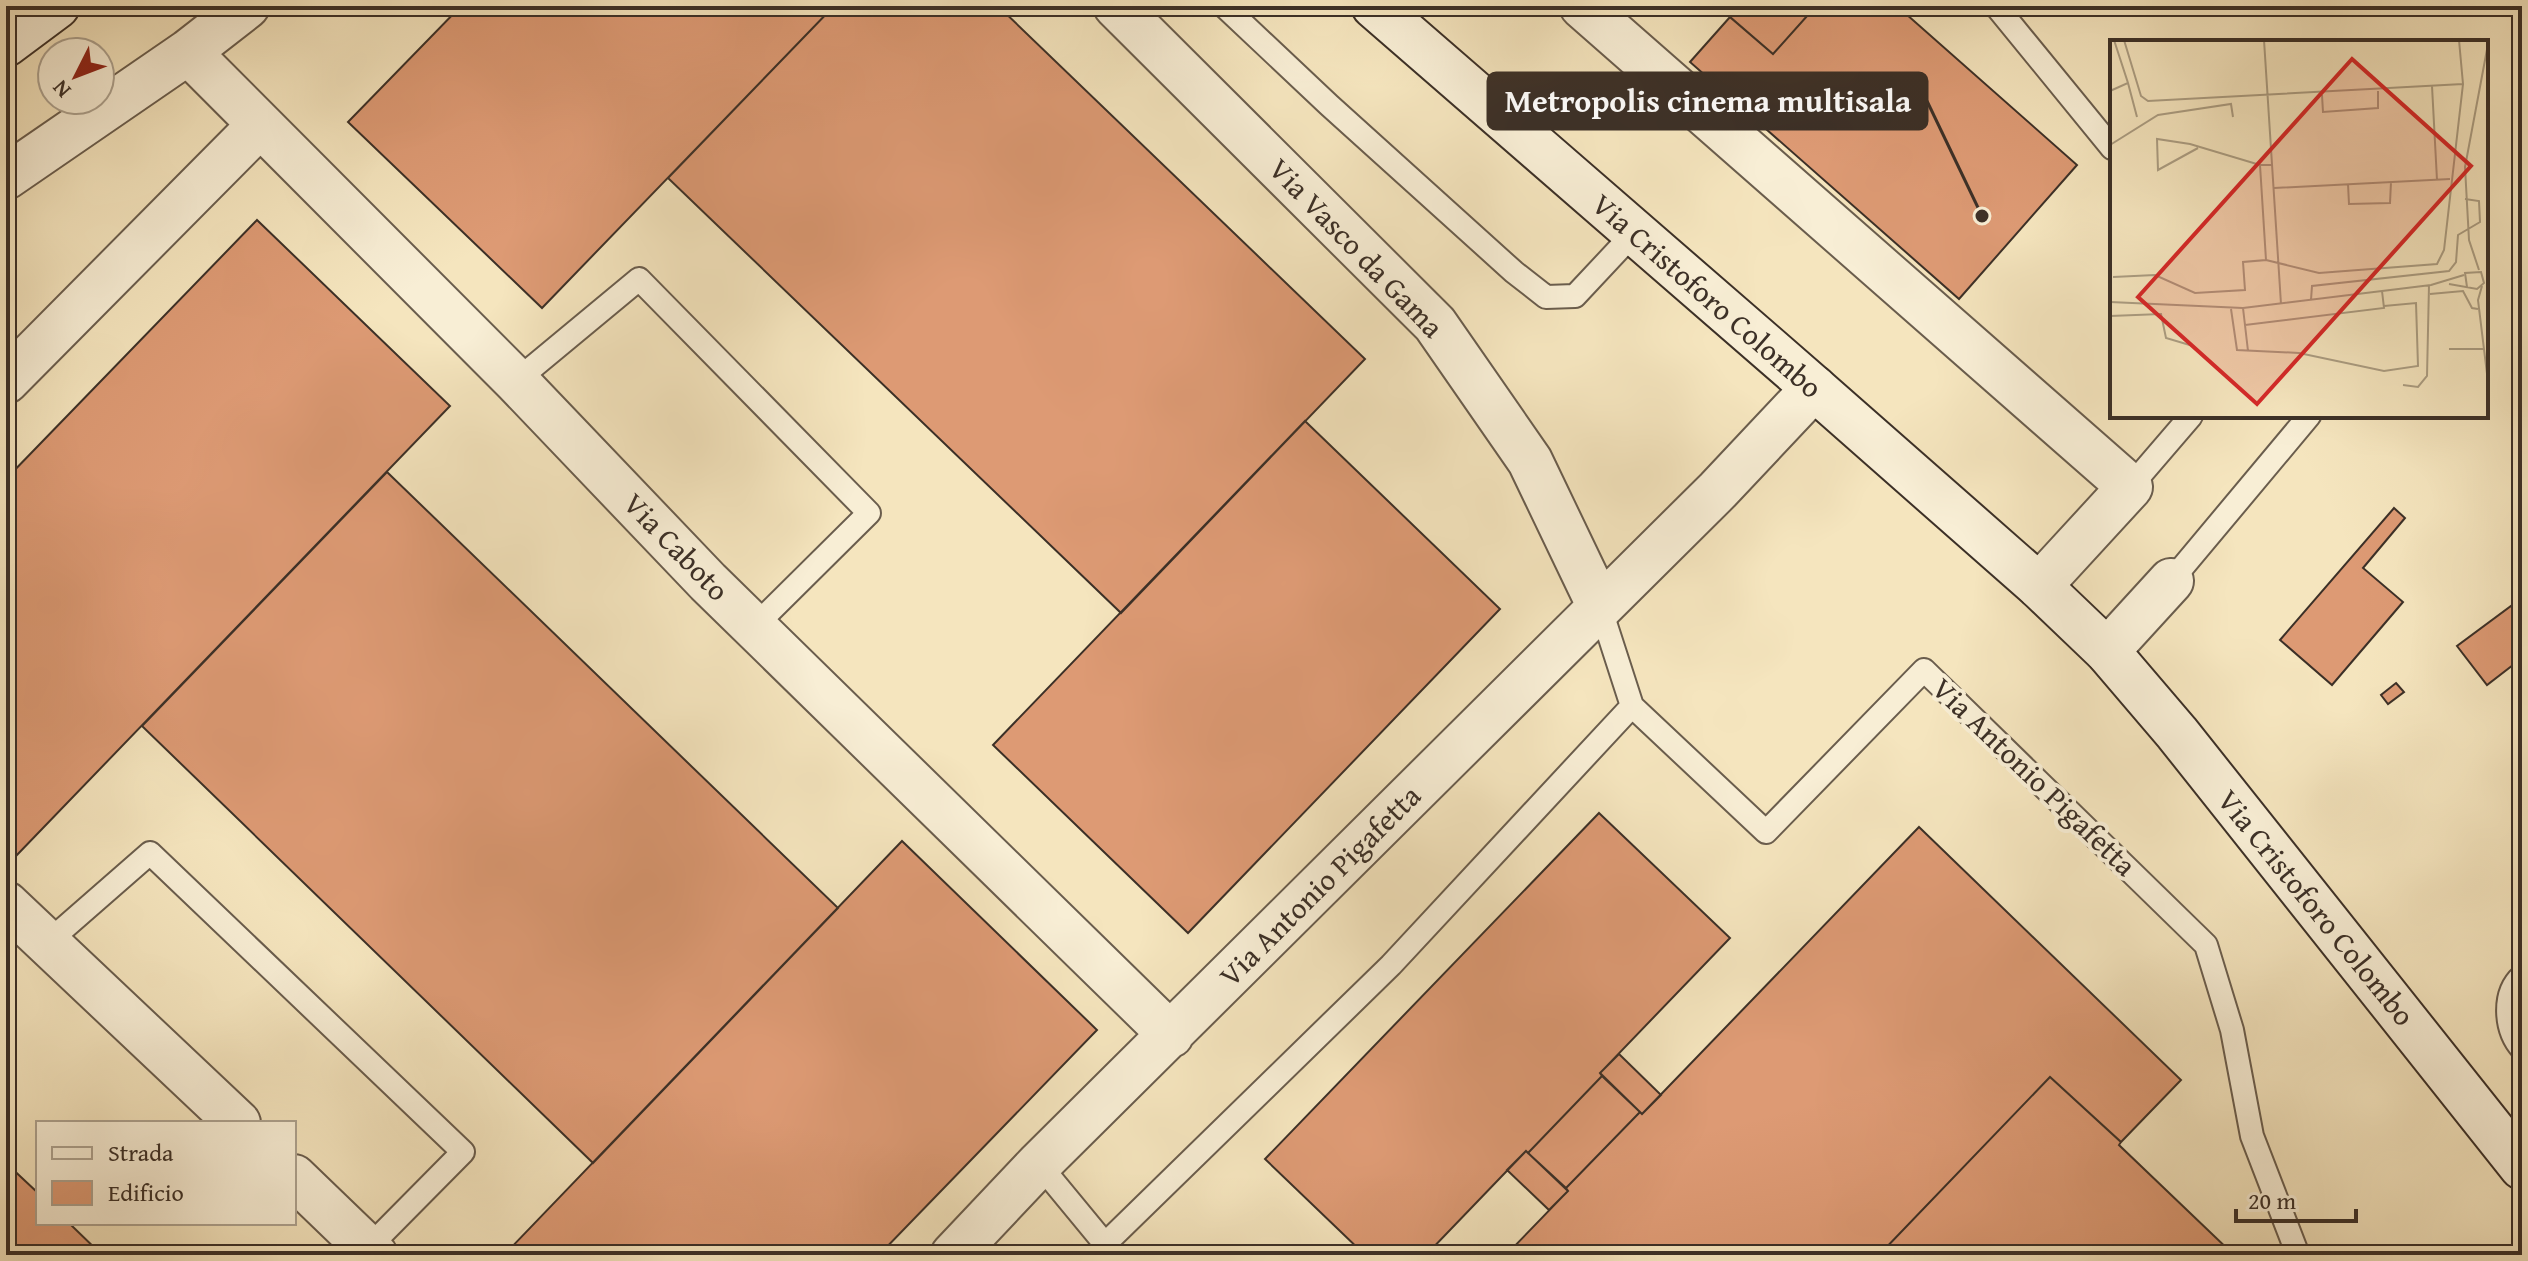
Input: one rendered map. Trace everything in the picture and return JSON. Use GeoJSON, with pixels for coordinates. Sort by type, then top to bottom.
{"type":"FeatureCollection","features":[{"type":"Feature","properties":{"kind":"street"},"geometry":{"type":"LineString","coordinates":[[6,44],[57,6]]}},
{"type":"Feature","properties":{"kind":"street"},"geometry":{"type":"LineString","coordinates":[[6,177],[188,52],[247,6]]}},
{"type":"Feature","properties":{"kind":"street","name":"Via Vasco da Gama"},"geometry":{"type":"LineString","coordinates":[[1116,6],[1435,324],[1530,461],[1600,607]]}},
{"type":"Feature","properties":{"kind":"street","name":"Via Cristoforo Colombo"},"geometry":{"type":"LineString","coordinates":[[1374,6],[1814,388],[2039,586],[2107,651],[2177,733],[2522,1167]]}},
{"type":"Feature","properties":{"kind":"street"},"geometry":{"type":"LineString","coordinates":[[1582,6],[2130,487],[2039,586]]}},
{"type":"Feature","properties":{"kind":"street","name":"Via Caboto"},"geometry":{"type":"LineString","coordinates":[[188,52],[516,381],[754,627],[1171,1035]]}},
{"type":"Feature","properties":{"kind":"street"},"geometry":{"type":"LineString","coordinates":[[6,381],[260,125]]}},
{"type":"Feature","properties":{"kind":"street","name":"Via Antonio Pigafetta"},"geometry":{"type":"LineString","coordinates":[[953,1255],[1039,1164],[1718,490],[1814,388]]}},
{"type":"Feature","properties":{"kind":"street"},"geometry":{"type":"LineString","coordinates":[[2107,651],[2171,581]]}},
{"type":"Feature","properties":{"kind":"street"},"geometry":{"type":"LineString","coordinates":[[6,904],[236,1121]]}},
{"type":"Feature","properties":{"kind":"street"},"geometry":{"type":"LineString","coordinates":[[296,1179],[372,1252]]}},
{"type":"Feature","properties":{"kind":"lane"},"geometry":{"type":"LineString","coordinates":[[1224,6],[1329,105],[1514,272],[1546,297],[1575,296],[1634,233]]}},
{"type":"Feature","properties":{"kind":"lane"},"geometry":{"type":"LineString","coordinates":[[1996,6],[2110,146]]}},
{"type":"Feature","properties":{"kind":"lane"},"geometry":{"type":"LineString","coordinates":[[516,381],[639,279],[869,513],[754,627]]}},
{"type":"Feature","properties":{"kind":"lane"},"geometry":{"type":"LineString","coordinates":[[2130,487],[2189,418]]}},
{"type":"Feature","properties":{"kind":"lane"},"geometry":{"type":"LineString","coordinates":[[2171,581],[2307,418]]}},
{"type":"Feature","properties":{"kind":"lane","name":"Via Antonio Pigafetta"},"geometry":{"type":"LineString","coordinates":[[1600,607],[1632,706],[1766,832],[1924,670],[2206,945],[2232,1030],[2252,1136],[2298,1255]]}},
{"type":"Feature","properties":{"kind":"lane"},"geometry":{"type":"LineString","coordinates":[[1039,1164],[1108,1249],[1391,965],[1632,706]]}},
{"type":"Feature","properties":{"kind":"lane"},"geometry":{"type":"LineString","coordinates":[[47,943],[150,853],[463,1152],[372,1252]]}},
{"type":"Feature","properties":{"kind":"lane"},"geometry":{"type":"LineString","coordinates":[[2522,976],[2509,994],[2508,1005],[2511,1037],[2522,1049]]}},
{"type":"Feature","properties":{"kind":"building"},"geometry":{"type":"Polygon","coordinates":[[[461,6],[834,6],[542,308],[348,122],[461,6]]]}},
{"type":"Feature","properties":{"kind":"building"},"geometry":{"type":"Polygon","coordinates":[[[834,6],[998,6],[1365,359],[1121,613],[668,178],[834,6]]]}},
{"type":"Feature","properties":{"kind":"building"},"geometry":{"type":"Polygon","coordinates":[[[1717,6],[1816,6],[1773,54],[1717,6]]]}},
{"type":"Feature","properties":{"kind":"building"},"geometry":{"type":"Polygon","coordinates":[[[1816,6],[1897,6],[2077,165],[1959,299],[1690,62],[1730,17],[1773,54],[1816,6]]]}},
{"type":"Feature","properties":{"kind":"building"},"geometry":{"type":"Polygon","coordinates":[[[257,220],[450,406],[15,857],[6,848],[6,479],[257,220]]]}},
{"type":"Feature","properties":{"kind":"building"},"geometry":{"type":"Polygon","coordinates":[[[1305,421],[1500,609],[1188,933],[993,745],[1305,421]]]}},
{"type":"Feature","properties":{"kind":"building"},"geometry":{"type":"Polygon","coordinates":[[[387,472],[838,908],[593,1163],[142,726],[387,472]]]}},
{"type":"Feature","properties":{"kind":"building"},"geometry":{"type":"Polygon","coordinates":[[[2394,508],[2405,518],[2363,568],[2403,602],[2332,685],[2280,640],[2394,508]]]}},
{"type":"Feature","properties":{"kind":"building"},"geometry":{"type":"Polygon","coordinates":[[[2511,606],[2522,621],[2522,658],[2487,685],[2457,646],[2511,606]]]}},
{"type":"Feature","properties":{"kind":"building"},"geometry":{"type":"Polygon","coordinates":[[[2396,683],[2404,692],[2388,704],[2381,695],[2396,683]]]}},
{"type":"Feature","properties":{"kind":"building"},"geometry":{"type":"Polygon","coordinates":[[[1599,813],[1730,938],[1600,1073],[1602,1076],[1426,1255],[1365,1255],[1265,1159],[1599,813]]]}},
{"type":"Feature","properties":{"kind":"building"},"geometry":{"type":"Polygon","coordinates":[[[1919,827],[2181,1080],[2121,1142],[2050,1077],[1879,1255],[1506,1255],[1568,1191],[1566,1188],[1640,1112],[1642,1114],[1919,827]]]}},
{"type":"Feature","properties":{"kind":"building"},"geometry":{"type":"Polygon","coordinates":[[[902,841],[1097,1030],[879,1255],[504,1255],[902,841]]]}},
{"type":"Feature","properties":{"kind":"building"},"geometry":{"type":"Polygon","coordinates":[[[1619,1054],[1661,1095],[1642,1114],[1600,1073],[1619,1054]]]}},
{"type":"Feature","properties":{"kind":"building"},"geometry":{"type":"Polygon","coordinates":[[[1602,1076],[1640,1112],[1566,1188],[1528,1153],[1602,1076]]]}},
{"type":"Feature","properties":{"kind":"building"},"geometry":{"type":"Polygon","coordinates":[[[2050,1077],[2121,1142],[2119,1145],[2234,1255],[1879,1255],[2050,1077]]]}},
{"type":"Feature","properties":{"kind":"building"},"geometry":{"type":"Polygon","coordinates":[[[1526,1151],[1568,1191],[1549,1210],[1507,1170],[1526,1151]]]}},
{"type":"Feature","properties":{"kind":"building"},"geometry":{"type":"Polygon","coordinates":[[[6,1163],[36,1191],[36,1225],[71,1225],[102,1255],[6,1255],[6,1163]]]}},
{"type":"Feature","properties":{"kind":"place","name":"Metropolis cinema multisala"},"geometry":{"type":"Point","coordinates":[1982,216]}}]}
